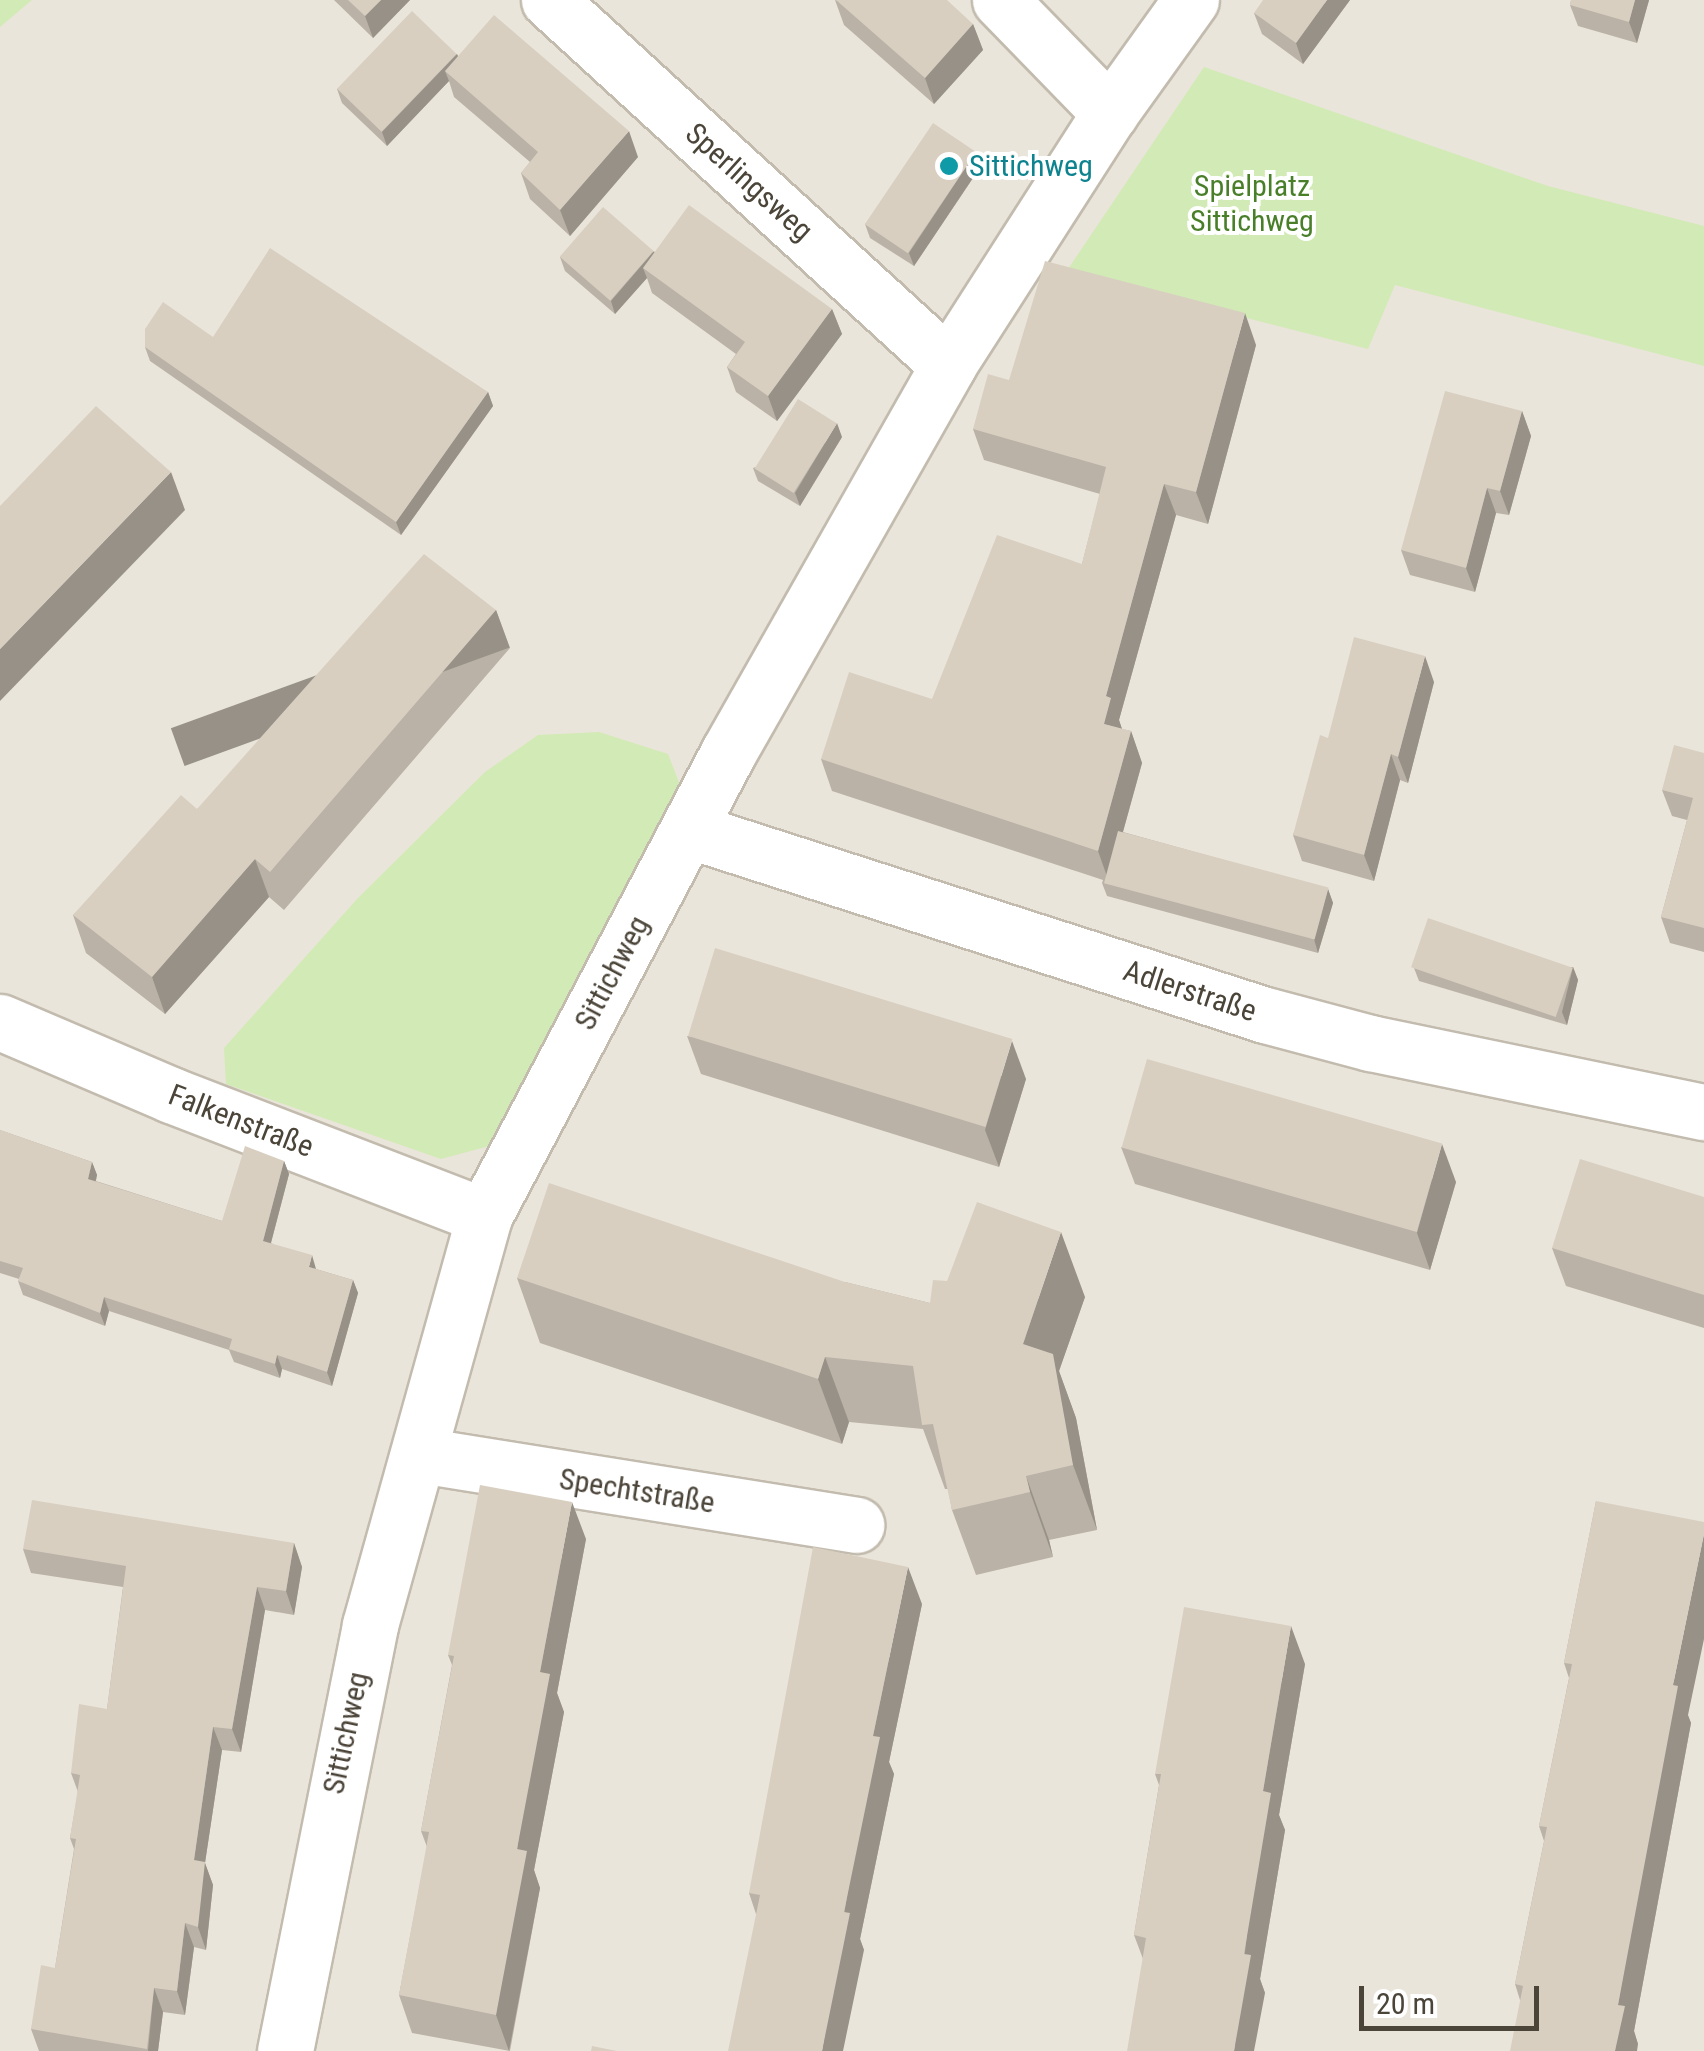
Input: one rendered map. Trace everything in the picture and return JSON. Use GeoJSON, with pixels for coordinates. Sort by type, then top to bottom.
{"type":"FeatureCollection","features":[{"type":"Feature","properties":{"kind":"street","name":"Sperlingsweg"},"geometry":{"type":"LineString","coordinates":[[549,0],[948,365]]}},
{"type":"Feature","properties":{"kind":"street"},"geometry":{"type":"LineString","coordinates":[[1000,0],[1110,113]]}},
{"type":"Feature","properties":{"kind":"street","name":"Sittichweg"},"geometry":{"type":"LineString","coordinates":[[285,2051],[366,1642],[484,1216],[688,830],[948,365],[1110,113],[1192,0]]}},
{"type":"Feature","properties":{"kind":"street","name":"Adlerstraße"},"geometry":{"type":"LineString","coordinates":[[688,830],[1265,1016],[1370,1043],[1704,1112]]}},
{"type":"Feature","properties":{"kind":"street","name":"Falkenstraße"},"geometry":{"type":"LineString","coordinates":[[0,1022],[170,1096],[484,1216]]}},
{"type":"Feature","properties":{"kind":"street","name":"Spechtstraße"},"geometry":{"type":"LineString","coordinates":[[420,1455],[856,1525]]}},
{"type":"Feature","properties":{"kind":"shaded area"},"geometry":{"type":"Polygon","coordinates":[[[0,0],[1704,0],[1704,2051],[0,2051],[0,0]]]}},
{"type":"Feature","properties":{"kind":"green space"},"geometry":{"type":"Polygon","coordinates":[[[0,0],[32,0],[0,27],[0,0]]]}},
{"type":"Feature","properties":{"kind":"green space","name":"Spielplatz Sittichweg"},"geometry":{"type":"Polygon","coordinates":[[[1204,67],[1548,186],[1704,226],[1704,366],[1395,285],[1368,349],[1066,272],[1204,67]]]}},
{"type":"Feature","properties":{"kind":"green space"},"geometry":{"type":"Polygon","coordinates":[[[599,732],[668,754],[682,790],[493,1145],[441,1159],[226,1084],[224,1048],[357,899],[485,772],[538,735],[599,732]]]}},
{"type":"Feature","properties":{"kind":"building"},"geometry":{"type":"Polygon","coordinates":[[[348,0],[381,0],[365,16],[348,0]]]}},
{"type":"Feature","properties":{"kind":"building"},"geometry":{"type":"Polygon","coordinates":[[[836,0],[947,0],[973,24],[925,78],[836,0]]]}},
{"type":"Feature","properties":{"kind":"building"},"geometry":{"type":"Polygon","coordinates":[[[1263,0],[1327,0],[1296,43],[1254,13],[1263,0]]]}},
{"type":"Feature","properties":{"kind":"building"},"geometry":{"type":"Polygon","coordinates":[[[1571,0],[1635,0],[1629,22],[1570,5],[1571,0]]]}},
{"type":"Feature","properties":{"kind":"building"},"geometry":{"type":"Polygon","coordinates":[[[412,11],[457,54],[382,132],[337,89],[412,11]]]}},
{"type":"Feature","properties":{"kind":"building"},"geometry":{"type":"Polygon","coordinates":[[[494,15],[629,131],[560,210],[521,173],[538,152],[445,71],[494,15]]]}},
{"type":"Feature","properties":{"kind":"building"},"geometry":{"type":"Polygon","coordinates":[[[933,123],[976,152],[908,253],[865,224],[933,123]]]}},
{"type":"Feature","properties":{"kind":"building"},"geometry":{"type":"Polygon","coordinates":[[[689,205],[832,309],[768,396],[727,367],[745,342],[643,268],[689,205]]]}},
{"type":"Feature","properties":{"kind":"building"},"geometry":{"type":"Polygon","coordinates":[[[603,207],[654,251],[610,301],[560,257],[603,207]]]}},
{"type":"Feature","properties":{"kind":"building"},"geometry":{"type":"Polygon","coordinates":[[[270,248],[488,392],[396,522],[145,347],[145,329],[163,302],[213,337],[270,248]]]}},
{"type":"Feature","properties":{"kind":"building"},"geometry":{"type":"Polygon","coordinates":[[[1045,261],[1245,313],[1196,492],[1164,484],[1106,696],[1111,698],[1104,724],[1131,731],[1098,851],[821,759],[849,672],[932,699],[997,535],[1082,564],[1106,467],[973,429],[988,374],[1009,380],[1045,261]]]}},
{"type":"Feature","properties":{"kind":"building"},"geometry":{"type":"Polygon","coordinates":[[[1445,391],[1522,411],[1500,491],[1487,488],[1466,568],[1401,550],[1445,391]]]}},
{"type":"Feature","properties":{"kind":"building"},"geometry":{"type":"Polygon","coordinates":[[[798,399],[837,423],[794,493],[755,469],[798,399]]]}},
{"type":"Feature","properties":{"kind":"building"},"geometry":{"type":"Polygon","coordinates":[[[96,406],[171,472],[0,649],[0,506],[96,406]]]}},
{"type":"Feature","properties":{"kind":"building"},"geometry":{"type":"Polygon","coordinates":[[[424,554],[496,610],[270,872],[255,859],[152,977],[73,915],[181,795],[197,809],[424,554]]]}},
{"type":"Feature","properties":{"kind":"building"},"geometry":{"type":"Polygon","coordinates":[[[1354,637],[1425,656],[1398,757],[1391,754],[1364,855],[1293,835],[1320,735],[1328,738],[1354,637]]]}},
{"type":"Feature","properties":{"kind":"building"},"geometry":{"type":"Polygon","coordinates":[[[1674,745],[1704,753],[1704,928],[1661,917],[1693,798],[1662,790],[1674,745]]]}},
{"type":"Feature","properties":{"kind":"building"},"geometry":{"type":"Polygon","coordinates":[[[1118,831],[1329,887],[1315,940],[1104,883],[1118,831]]]}},
{"type":"Feature","properties":{"kind":"building"},"geometry":{"type":"Polygon","coordinates":[[[1428,918],[1573,968],[1556,1017],[1411,967],[1428,918]]]}},
{"type":"Feature","properties":{"kind":"building"},"geometry":{"type":"Polygon","coordinates":[[[715,948],[1012,1039],[986,1127],[688,1036],[715,948]]]}},
{"type":"Feature","properties":{"kind":"building"},"geometry":{"type":"Polygon","coordinates":[[[1147,1059],[1442,1144],[1417,1232],[1122,1147],[1147,1059]]]}},
{"type":"Feature","properties":{"kind":"building"},"geometry":{"type":"Polygon","coordinates":[[[0,1130],[92,1162],[88,1179],[222,1221],[245,1146],[284,1161],[263,1241],[312,1255],[309,1267],[353,1280],[327,1372],[277,1355],[275,1364],[229,1349],[232,1339],[104,1297],[100,1313],[18,1281],[23,1268],[0,1261],[0,1130]]]}},
{"type":"Feature","properties":{"kind":"building"},"geometry":{"type":"Polygon","coordinates":[[[1580,1159],[1704,1197],[1704,1295],[1552,1248],[1580,1159]]]}},
{"type":"Feature","properties":{"kind":"building"},"geometry":{"type":"Polygon","coordinates":[[[549,1183],[845,1282],[930,1303],[933,1280],[947,1281],[977,1202],[1061,1232],[1023,1344],[1053,1354],[1073,1465],[1026,1476],[1030,1492],[952,1510],[933,1424],[922,1425],[913,1366],[825,1357],[818,1379],[517,1278],[549,1183]]]}},
{"type":"Feature","properties":{"kind":"building"},"geometry":{"type":"Polygon","coordinates":[[[480,1485],[572,1502],[540,1672],[550,1674],[517,1849],[527,1851],[496,2015],[399,1995],[429,1832],[421,1831],[454,1656],[448,1655],[480,1485]]]}},
{"type":"Feature","properties":{"kind":"building"},"geometry":{"type":"Polygon","coordinates":[[[32,1500],[294,1543],[286,1591],[257,1587],[232,1729],[213,1727],[194,1860],[205,1862],[198,1927],[185,1923],[177,1991],[154,1988],[147,2049],[31,2029],[41,1965],[55,1968],[76,1839],[70,1838],[80,1775],[71,1773],[79,1704],[107,1709],[126,1566],[23,1549],[32,1500]]]}},
{"type":"Feature","properties":{"kind":"building"},"geometry":{"type":"Polygon","coordinates":[[[1596,1501],[1704,1522],[1704,1534],[1673,1685],[1678,1686],[1618,2005],[1625,2006],[1615,2051],[1510,2051],[1523,1986],[1515,1984],[1547,1827],[1539,1826],[1572,1664],[1564,1663],[1596,1501]]]}},
{"type":"Feature","properties":{"kind":"building"},"geometry":{"type":"Polygon","coordinates":[[[813,1547],[908,1567],[873,1736],[880,1737],[844,1912],[850,1913],[822,2051],[728,2051],[760,1895],[749,1893],[813,1547]]]}},
{"type":"Feature","properties":{"kind":"building"},"geometry":{"type":"Polygon","coordinates":[[[1184,1607],[1291,1626],[1263,1791],[1271,1793],[1244,1954],[1251,1955],[1234,2051],[1127,2051],[1146,1938],[1134,1935],[1161,1774],[1155,1774],[1184,1607]]]}},
{"type":"Feature","properties":{"kind":"building"},"geometry":{"type":"Polygon","coordinates":[[[592,2046],[617,2051],[591,2051],[592,2046]]]}},
{"type":"Feature","properties":{"kind":"place","name":"Sittichweg"},"geometry":{"type":"Point","coordinates":[949,166]}}]}
